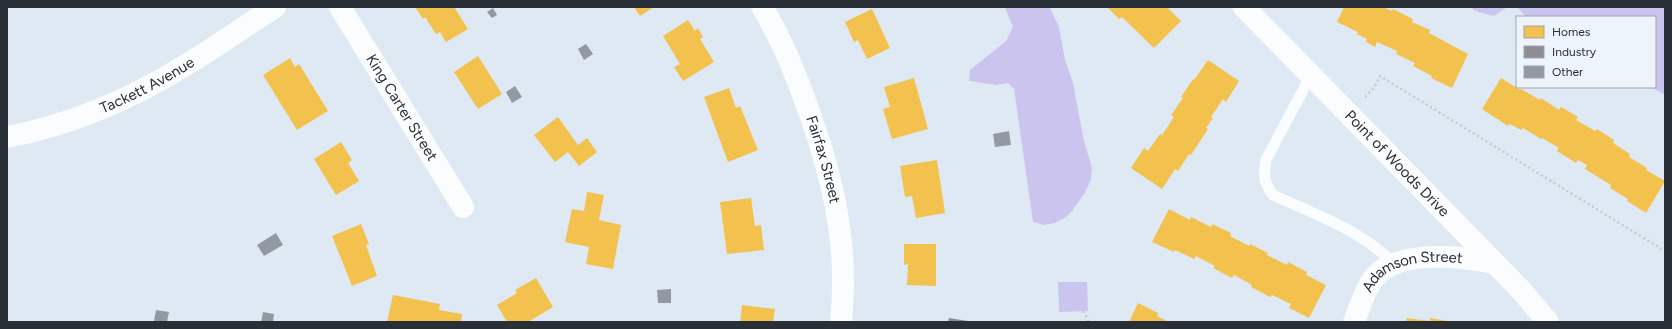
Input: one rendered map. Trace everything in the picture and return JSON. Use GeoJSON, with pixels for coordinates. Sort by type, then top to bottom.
{"type":"FeatureCollection","features":[{"type":"Feature","properties":{"kind":"street","name":"Tackett Avenue"},"geometry":{"type":"LineString","coordinates":[[7,137],[36,131],[80,117],[126,98],[186,65],[275,7]]}},
{"type":"Feature","properties":{"kind":"street","name":"King Carter Street"},"geometry":{"type":"LineString","coordinates":[[340,7],[463,207]]}},
{"type":"Feature","properties":{"kind":"street","name":"Fairfax Street"},"geometry":{"type":"LineString","coordinates":[[762,7],[792,66],[813,120],[831,180],[840,230],[843,285],[841,322]]}},
{"type":"Feature","properties":{"kind":"street","name":"Point of Woods Drive"},"geometry":{"type":"LineString","coordinates":[[1244,7],[1526,295],[1548,322]]}},
{"type":"Feature","properties":{"kind":"street","name":"Adamson Street"},"geometry":{"type":"LineString","coordinates":[[1354,322],[1371,284],[1380,272],[1394,264],[1416,258],[1440,257],[1461,257],[1494,263]]}},
{"type":"Feature","properties":{"kind":"lane"},"geometry":{"type":"LineString","coordinates":[[1311,75],[1266,160],[1264,172],[1266,185],[1274,195],[1364,239],[1383,253],[1394,264]]}},
{"type":"Feature","properties":{"kind":"path"},"geometry":{"type":"LineString","coordinates":[[1349,114],[1374,88],[1380,76],[1665,251]]}},
{"type":"Feature","properties":{"kind":"path"},"geometry":{"type":"LineString","coordinates":[[1082,312],[1089,322]]}},
{"type":"Feature","properties":{"kind":"shaded area"},"geometry":{"type":"Polygon","coordinates":[[[1005,7],[1050,8],[1059,27],[1065,60],[1073,83],[1084,141],[1092,168],[1091,180],[1084,194],[1072,211],[1066,217],[1055,223],[1044,225],[1033,222],[1014,89],[1008,83],[996,85],[969,81],[970,70],[1006,41],[1013,27],[1005,7]]]}},
{"type":"Feature","properties":{"kind":"shaded area"},"geometry":{"type":"Polygon","coordinates":[[[1471,7],[1507,7],[1494,16],[1475,11],[1471,7]]]}},
{"type":"Feature","properties":{"kind":"shaded area"},"geometry":{"type":"Polygon","coordinates":[[[1517,7],[1665,7],[1665,95],[1653,88],[1656,88],[1656,16],[1525,16],[1517,7]]]}},
{"type":"Feature","properties":{"kind":"shaded area"},"geometry":{"type":"Polygon","coordinates":[[[1058,282],[1087,282],[1088,311],[1059,312],[1058,282]]]}},
{"type":"Feature","properties":{"kind":"building: Homes"},"geometry":{"type":"Polygon","coordinates":[[[415,7],[454,7],[468,29],[446,42],[440,32],[436,34],[425,17],[423,19],[415,7]]]}},
{"type":"Feature","properties":{"kind":"building: Homes"},"geometry":{"type":"Polygon","coordinates":[[[634,7],[654,7],[640,16],[634,7]]]}},
{"type":"Feature","properties":{"kind":"building: Homes"},"geometry":{"type":"Polygon","coordinates":[[[1107,7],[1167,7],[1181,21],[1154,48],[1122,17],[1119,19],[1107,7]]]}},
{"type":"Feature","properties":{"kind":"building: Homes"},"geometry":{"type":"Polygon","coordinates":[[[1344,7],[1383,7],[1392,11],[1393,9],[1413,19],[1412,22],[1430,30],[1429,33],[1468,54],[1452,88],[1431,78],[1432,76],[1413,66],[1415,63],[1396,54],[1397,51],[1377,42],[1375,47],[1366,42],[1367,39],[1357,34],[1358,32],[1337,22],[1344,7]]]}},
{"type":"Feature","properties":{"kind":"building: Homes"},"geometry":{"type":"Polygon","coordinates":[[[872,9],[890,48],[867,59],[858,40],[854,42],[845,22],[872,9]]]}},
{"type":"Feature","properties":{"kind":"building: Homes"},"geometry":{"type":"Polygon","coordinates":[[[688,20],[695,31],[698,28],[703,37],[700,39],[714,62],[683,81],[674,67],[680,64],[663,36],[688,20]]]}},
{"type":"Feature","properties":{"kind":"building: Homes"},"geometry":{"type":"Polygon","coordinates":[[[478,56],[502,94],[478,109],[454,72],[478,56]]]}},
{"type":"Feature","properties":{"kind":"building: Homes"},"geometry":{"type":"Polygon","coordinates":[[[290,58],[295,67],[299,64],[328,111],[297,130],[263,75],[290,58]]]}},
{"type":"Feature","properties":{"kind":"building: Homes"},"geometry":{"type":"Polygon","coordinates":[[[1208,60],[1239,81],[1226,102],[1223,99],[1211,117],[1213,118],[1206,128],[1208,129],[1191,155],[1189,154],[1178,171],[1175,169],[1162,189],[1131,168],[1144,148],[1148,151],[1160,134],[1162,135],[1174,117],[1171,115],[1183,98],[1181,97],[1208,60]]]}},
{"type":"Feature","properties":{"kind":"building: Homes"},"geometry":{"type":"Polygon","coordinates":[[[914,78],[928,129],[892,139],[883,109],[890,107],[884,87],[914,78]]]}},
{"type":"Feature","properties":{"kind":"building: Homes"},"geometry":{"type":"Polygon","coordinates":[[[1501,78],[1516,88],[1521,89],[1540,100],[1541,98],[1559,110],[1561,107],[1578,117],[1576,120],[1595,131],[1597,129],[1614,140],[1613,143],[1630,154],[1629,157],[1647,168],[1646,170],[1665,181],[1646,213],[1627,201],[1628,199],[1610,188],[1611,185],[1585,169],[1587,165],[1578,160],[1576,163],[1557,151],[1559,148],[1542,138],[1541,139],[1523,128],[1521,130],[1510,124],[1508,126],[1482,109],[1501,78]]]}},
{"type":"Feature","properties":{"kind":"building: Homes"},"geometry":{"type":"Polygon","coordinates":[[[729,88],[736,108],[740,106],[758,150],[728,162],[704,97],[729,88]]]}},
{"type":"Feature","properties":{"kind":"building: Homes"},"geometry":{"type":"Polygon","coordinates":[[[558,117],[578,145],[587,138],[597,152],[579,166],[568,152],[555,162],[534,135],[558,117]]]}},
{"type":"Feature","properties":{"kind":"building: Homes"},"geometry":{"type":"Polygon","coordinates":[[[341,142],[352,160],[348,163],[359,181],[336,195],[314,159],[341,142]]]}},
{"type":"Feature","properties":{"kind":"building: Homes"},"geometry":{"type":"Polygon","coordinates":[[[937,160],[945,213],[916,218],[912,196],[905,197],[900,166],[937,160]]]}},
{"type":"Feature","properties":{"kind":"building: Homes"},"geometry":{"type":"Polygon","coordinates":[[[587,192],[604,195],[599,220],[621,225],[613,269],[586,264],[589,247],[565,242],[572,209],[584,211],[587,192]]]}},
{"type":"Feature","properties":{"kind":"building: Homes"},"geometry":{"type":"Polygon","coordinates":[[[751,198],[755,226],[761,225],[764,250],[727,254],[720,202],[751,198]]]}},
{"type":"Feature","properties":{"kind":"building: Homes"},"geometry":{"type":"Polygon","coordinates":[[[1169,209],[1190,220],[1191,217],[1211,227],[1212,224],[1231,233],[1230,236],[1249,246],[1250,244],[1268,253],[1267,255],[1287,265],[1288,262],[1307,272],[1306,275],[1326,285],[1309,318],[1289,308],[1291,304],[1272,295],[1270,297],[1251,287],[1252,285],[1234,275],[1232,278],[1213,268],[1215,266],[1196,256],[1194,259],[1175,250],[1174,252],[1152,242],[1169,209]]]}},
{"type":"Feature","properties":{"kind":"building: Homes"},"geometry":{"type":"Polygon","coordinates":[[[361,224],[369,244],[366,245],[377,276],[352,286],[332,236],[361,224]]]}},
{"type":"Feature","properties":{"kind":"building: Homes"},"geometry":{"type":"Polygon","coordinates":[[[904,244],[936,244],[936,286],[907,285],[908,264],[904,265],[904,244]]]}},
{"type":"Feature","properties":{"kind":"building: Homes"},"geometry":{"type":"Polygon","coordinates":[[[536,278],[553,307],[528,322],[507,322],[497,305],[517,293],[515,290],[536,278]]]}},
{"type":"Feature","properties":{"kind":"building: Homes"},"geometry":{"type":"Polygon","coordinates":[[[393,295],[440,304],[439,310],[462,314],[461,322],[387,322],[393,295]]]}},
{"type":"Feature","properties":{"kind":"building: Homes"},"geometry":{"type":"Polygon","coordinates":[[[1138,303],[1158,313],[1157,316],[1169,322],[1129,322],[1138,303]]]}},
{"type":"Feature","properties":{"kind":"building: Homes"},"geometry":{"type":"Polygon","coordinates":[[[742,305],[775,309],[773,322],[740,322],[742,305]]]}},
{"type":"Feature","properties":{"kind":"building: Homes"},"geometry":{"type":"Polygon","coordinates":[[[1407,318],[1430,321],[1430,318],[1454,322],[1406,322],[1407,318]]]}},
{"type":"Feature","properties":{"kind":"building: Industry"},"geometry":{"type":"Polygon","coordinates":[[[949,318],[968,321],[968,322],[948,322],[949,318]]]}},
{"type":"Feature","properties":{"kind":"building: Other"},"geometry":{"type":"Polygon","coordinates":[[[493,8],[497,15],[492,18],[487,12],[493,8]]]}},
{"type":"Feature","properties":{"kind":"building: Other"},"geometry":{"type":"Polygon","coordinates":[[[586,44],[593,54],[584,60],[578,49],[586,44]]]}},
{"type":"Feature","properties":{"kind":"building: Other"},"geometry":{"type":"Polygon","coordinates":[[[515,86],[522,97],[512,103],[506,92],[515,86]]]}},
{"type":"Feature","properties":{"kind":"building: Other"},"geometry":{"type":"Polygon","coordinates":[[[1009,131],[1011,145],[995,147],[993,134],[1009,131]]]}},
{"type":"Feature","properties":{"kind":"building: Other"},"geometry":{"type":"Polygon","coordinates":[[[276,233],[283,245],[264,256],[257,245],[276,233]]]}},
{"type":"Feature","properties":{"kind":"building: Other"},"geometry":{"type":"Polygon","coordinates":[[[671,289],[671,303],[658,303],[657,290],[671,289]]]}},
{"type":"Feature","properties":{"kind":"building: Other"},"geometry":{"type":"Polygon","coordinates":[[[156,310],[169,312],[167,322],[154,321],[156,310]]]}},
{"type":"Feature","properties":{"kind":"building: Other"},"geometry":{"type":"Polygon","coordinates":[[[263,312],[274,314],[273,322],[261,322],[263,312]]]}}]}
